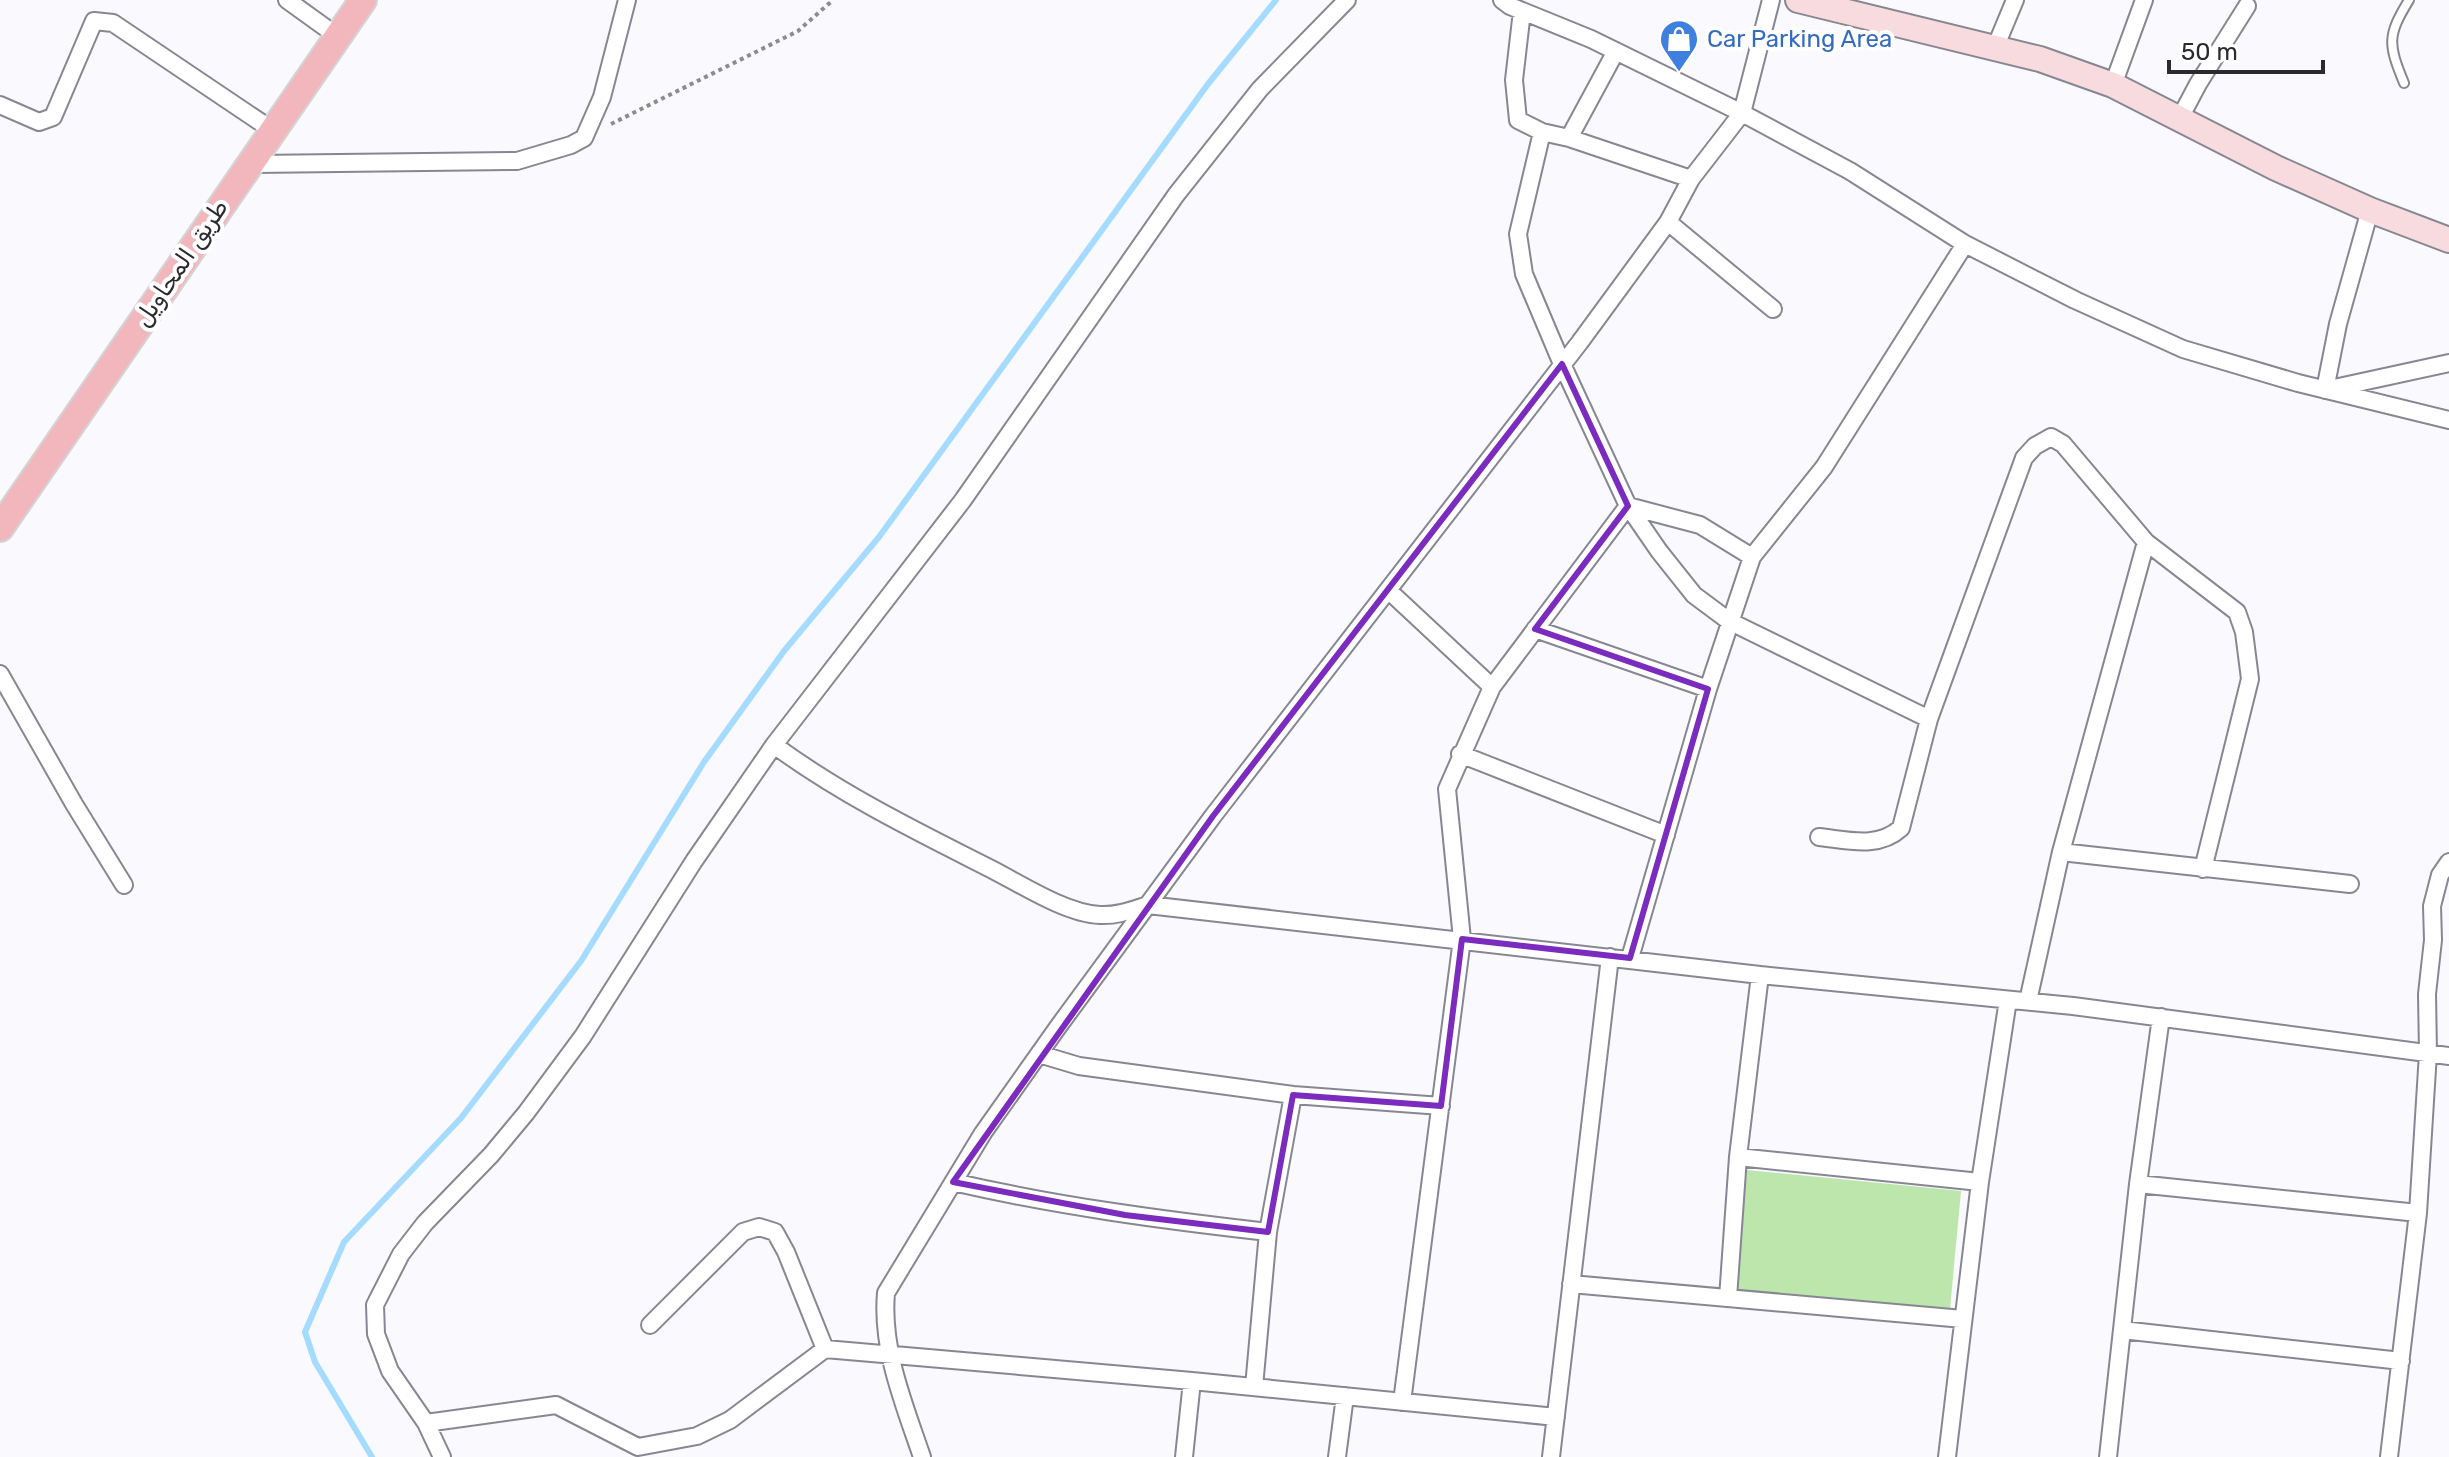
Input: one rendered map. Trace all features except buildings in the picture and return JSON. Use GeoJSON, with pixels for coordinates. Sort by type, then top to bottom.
{"type":"FeatureCollection","features":[{"type":"Feature","properties":{"kind":"main road","name":"طريق المحاويل"},"geometry":{"type":"LineString","coordinates":[[0,528],[363,0]]}},
{"type":"Feature","properties":{"kind":"street"},"geometry":{"type":"LineString","coordinates":[[287,0],[337,36]]}},
{"type":"Feature","properties":{"kind":"street"},"geometry":{"type":"LineString","coordinates":[[249,164],[517,161],[571,145],[584,138],[602,97],[627,0]]}},
{"type":"Feature","properties":{"kind":"street"},"geometry":{"type":"LineString","coordinates":[[442,1457],[426,1423],[390,1371],[376,1334],[375,1305],[389,1275],[425,1223],[491,1155],[583,1036],[694,861],[774,745],[963,500],[1176,195],[1260,89],[1347,0]]}},
{"type":"Feature","properties":{"kind":"street"},"geometry":{"type":"LineString","coordinates":[[1502,0],[1616,51],[1742,113],[1850,171],[1965,244],[2075,300],[2183,349],[2325,390],[2449,420]]}},
{"type":"Feature","properties":{"kind":"street"},"geometry":{"type":"LineString","coordinates":[[922,1457],[893,1368],[884,1322],[886,1293],[983,1133],[1039,1054],[1222,804],[1668,222],[1691,179],[1742,113],[1771,0]]}},
{"type":"Feature","properties":{"kind":"street"},"geometry":{"type":"LineString","coordinates":[[1798,0],[2040,59],[2113,85],[2276,168],[2370,210],[2449,240]]}},
{"type":"Feature","properties":{"kind":"street"},"geometry":{"type":"LineString","coordinates":[[1995,48],[2015,0]]}},
{"type":"Feature","properties":{"kind":"street"},"geometry":{"type":"LineString","coordinates":[[2113,85],[2144,0]]}},
{"type":"Feature","properties":{"kind":"street"},"geometry":{"type":"LineString","coordinates":[[2180,118],[2247,6]]}},
{"type":"Feature","properties":{"kind":"street"},"geometry":{"type":"LineString","coordinates":[[1522,11],[1514,80],[1518,120],[1542,132],[1569,138],[1691,179]]}},
{"type":"Feature","properties":{"kind":"street"},"geometry":{"type":"LineString","coordinates":[[0,105],[39,122],[53,117],[94,21],[113,23],[272,130]]}},
{"type":"Feature","properties":{"kind":"street"},"geometry":{"type":"LineString","coordinates":[[1569,138],[1616,51]]}},
{"type":"Feature","properties":{"kind":"street"},"geometry":{"type":"LineString","coordinates":[[1542,132],[1518,234],[1524,274],[1628,506],[1694,595],[1729,621],[1929,719]]}},
{"type":"Feature","properties":{"kind":"street"},"geometry":{"type":"LineString","coordinates":[[2325,390],[2338,324],[2370,210]]}},
{"type":"Feature","properties":{"kind":"street"},"geometry":{"type":"LineString","coordinates":[[1668,222],[1773,309]]}},
{"type":"Feature","properties":{"kind":"street"},"geometry":{"type":"LineString","coordinates":[[1630,958],[1708,689],[1752,557],[1824,467],[1965,244]]}},
{"type":"Feature","properties":{"kind":"street"},"geometry":{"type":"LineString","coordinates":[[2325,390],[2449,363]]}},
{"type":"Feature","properties":{"kind":"street"},"geometry":{"type":"LineString","coordinates":[[1819,837],[1874,842],[1889,838],[1901,828],[1929,719],[2024,458],[2035,446],[2051,437],[2063,444],[2146,542],[2237,612],[2247,650],[2250,679],[2203,869]]}},
{"type":"Feature","properties":{"kind":"street"},"geometry":{"type":"LineString","coordinates":[[1628,506],[1700,525],[1752,557]]}},
{"type":"Feature","properties":{"kind":"street"},"geometry":{"type":"LineString","coordinates":[[1402,1402],[1462,939],[1447,789],[1492,687],[1628,506]]}},
{"type":"Feature","properties":{"kind":"street"},"geometry":{"type":"LineString","coordinates":[[2028,1001],[2061,852],[2146,542]]}},
{"type":"Feature","properties":{"kind":"street"},"geometry":{"type":"LineString","coordinates":[[1388,590],[1492,687]]}},
{"type":"Feature","properties":{"kind":"street"},"geometry":{"type":"LineString","coordinates":[[1535,629],[1708,689]]}},
{"type":"Feature","properties":{"kind":"street"},"geometry":{"type":"LineString","coordinates":[[0,674],[124,885]]}},
{"type":"Feature","properties":{"kind":"street"},"geometry":{"type":"LineString","coordinates":[[774,745],[805,768],[870,807],[1042,896],[1098,915],[1125,913],[1148,905],[1760,975],[2028,1001],[2449,1056]]}},
{"type":"Feature","properties":{"kind":"street"},"geometry":{"type":"LineString","coordinates":[[1460,754],[1666,835]]}},
{"type":"Feature","properties":{"kind":"street"},"geometry":{"type":"LineString","coordinates":[[2061,852],[2350,884]]}},
{"type":"Feature","properties":{"kind":"street"},"geometry":{"type":"LineString","coordinates":[[2389,1457],[2418,1213],[2428,1053],[2427,994],[2433,940],[2432,906],[2440,875],[2449,862]]}},
{"type":"Feature","properties":{"kind":"street"},"geometry":{"type":"LineString","coordinates":[[1551,1457],[1610,957]]}},
{"type":"Feature","properties":{"kind":"street"},"geometry":{"type":"LineString","coordinates":[[1728,1298],[1738,1157],[1760,975]]}},
{"type":"Feature","properties":{"kind":"street"},"geometry":{"type":"LineString","coordinates":[[1947,1457],[1980,1182],[2008,1000]]}},
{"type":"Feature","properties":{"kind":"street"},"geometry":{"type":"LineString","coordinates":[[2108,1457],[2138,1184],[2161,1017]]}},
{"type":"Feature","properties":{"kind":"street"},"geometry":{"type":"LineString","coordinates":[[1039,1054],[1079,1066],[1293,1095],[1441,1106]]}},
{"type":"Feature","properties":{"kind":"street"},"geometry":{"type":"LineString","coordinates":[[1254,1387],[1268,1232],[1293,1095]]}},
{"type":"Feature","properties":{"kind":"street"},"geometry":{"type":"LineString","coordinates":[[1738,1157],[1980,1182]]}},
{"type":"Feature","properties":{"kind":"street"},"geometry":{"type":"LineString","coordinates":[[953,1182],[1125,1215],[1268,1232]]}},
{"type":"Feature","properties":{"kind":"street"},"geometry":{"type":"LineString","coordinates":[[2138,1184],[2418,1213]]}},
{"type":"Feature","properties":{"kind":"street"},"geometry":{"type":"LineString","coordinates":[[650,1325],[743,1232],[759,1227],[775,1232],[786,1252],[825,1349]]}},
{"type":"Feature","properties":{"kind":"street"},"geometry":{"type":"LineString","coordinates":[[1571,1284],[1963,1319]]}},
{"type":"Feature","properties":{"kind":"street"},"geometry":{"type":"LineString","coordinates":[[2122,1330],[2401,1361]]}},
{"type":"Feature","properties":{"kind":"street"},"geometry":{"type":"LineString","coordinates":[[426,1423],[556,1405],[638,1447],[697,1436],[730,1420],[825,1349],[1556,1417]]}},
{"type":"Feature","properties":{"kind":"street"},"geometry":{"type":"LineString","coordinates":[[1184,1457],[1192,1381]]}},
{"type":"Feature","properties":{"kind":"street"},"geometry":{"type":"LineString","coordinates":[[1337,1457],[1345,1396]]}},
{"type":"Feature","properties":{"kind":"lane"},"geometry":{"type":"LineString","coordinates":[[2404,83],[2393,56],[2392,36],[2393,26],[2409,0]]}},
{"type":"Feature","properties":{"kind":"path"},"geometry":{"type":"LineString","coordinates":[[584,138],[798,31],[833,0]]}},
{"type":"Feature","properties":{"kind":"highlighted area"},"geometry":{"type":"Polygon","coordinates":[[[1562,364],[1628,506],[1535,629],[1708,689],[1630,958],[1462,939],[1441,1106],[1293,1095],[1268,1232],[1125,1215],[953,1182],[1213,816],[1562,364]]]}},
{"type":"Feature","properties":{"kind":"green space"},"geometry":{"type":"Polygon","coordinates":[[[1747,1170],[1961,1191],[1950,1309],[1735,1289],[1747,1170]]]}},
{"type":"Feature","properties":{"kind":"waterway"},"geometry":{"type":"LineString","coordinates":[[372,1457],[315,1362],[305,1332],[344,1242],[461,1118],[581,961],[704,762],[784,651],[879,537],[1208,84],[1276,0]]}},
{"type":"Feature","properties":{"kind":"place","name":"Car Parking Area"},"geometry":{"type":"Point","coordinates":[1679,73]}}]}
